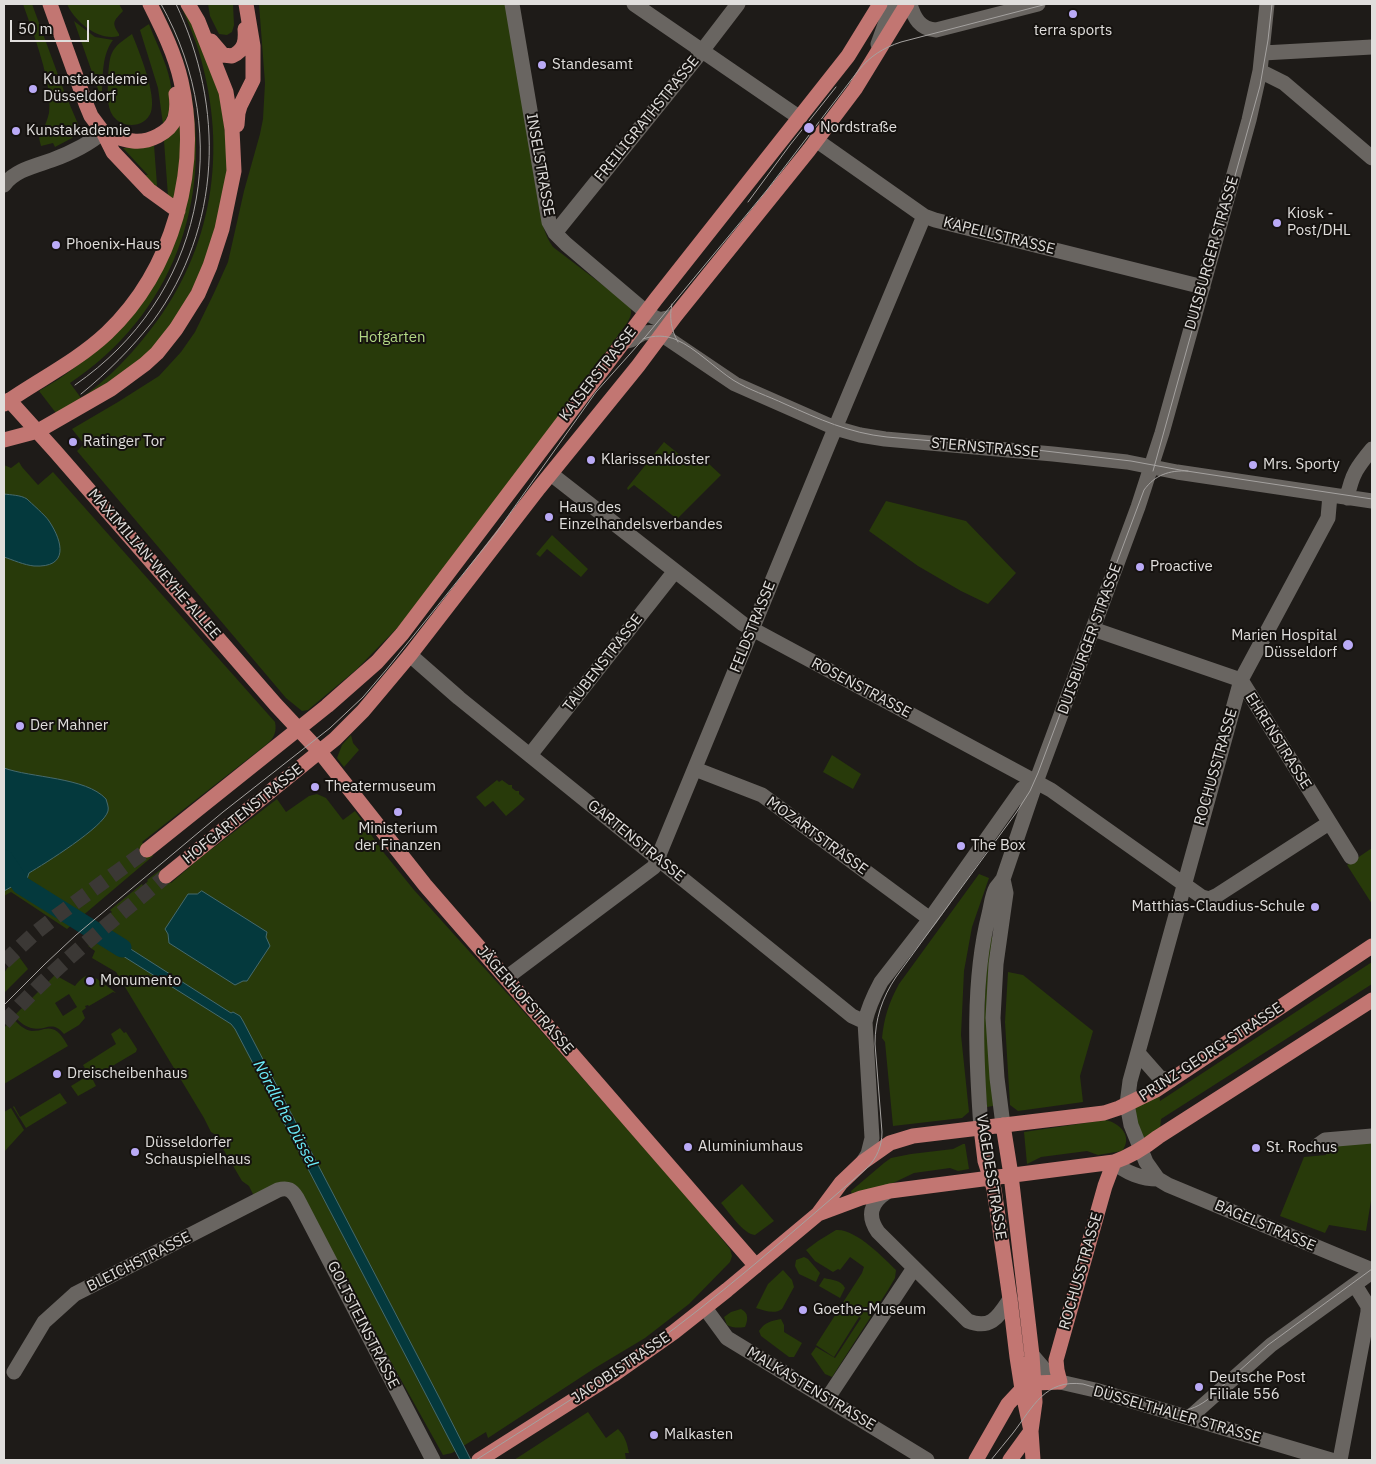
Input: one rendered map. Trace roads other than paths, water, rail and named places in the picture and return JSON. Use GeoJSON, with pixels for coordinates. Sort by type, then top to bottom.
{"type":"FeatureCollection","features":[{"type":"Feature","properties":{"kind":"main road"},"geometry":{"type":"LineString","coordinates":[[50,4],[91,116],[104,132],[113,152],[141,182],[178,211]]}},
{"type":"Feature","properties":{"kind":"main road"},"geometry":{"type":"LineString","coordinates":[[5,400],[72,361],[124,315],[153,271],[166,245],[178,211],[186,166],[187,125],[181,80],[163,30],[150,4]]}},
{"type":"Feature","properties":{"kind":"main road"},"geometry":{"type":"LineString","coordinates":[[188,4],[218,51],[223,55],[232,56],[243,49],[245,43],[245,4]]}},
{"type":"Feature","properties":{"kind":"main road"},"geometry":{"type":"LineString","coordinates":[[4,440],[38,431],[134,374],[166,342],[191,305],[210,266],[222,229],[238,151],[238,113],[243,98],[253,80],[253,46],[245,4]]}},
{"type":"Feature","properties":{"kind":"main road","name":"KAISERSTRASSE"},"geometry":{"type":"LineString","coordinates":[[299,728],[377,662],[402,634],[502,503],[568,412],[848,56],[880,4]]}},
{"type":"Feature","properties":{"kind":"main road","name":"KAISERSTRASSE"},"geometry":{"type":"LineString","coordinates":[[320,752],[363,711],[410,655],[676,315],[816,140],[855,89],[909,4]]}},
{"type":"Feature","properties":{"kind":"main road"},"geometry":{"type":"LineString","coordinates":[[198,21],[220,73],[229,103],[234,172]]}},
{"type":"Feature","properties":{"kind":"main road"},"geometry":{"type":"LineString","coordinates":[[104,132],[135,142],[154,138],[171,125],[176,116],[171,50]]}},
{"type":"Feature","properties":{"kind":"main road","name":"MAXIMILIAN-WEYHE-ALLEE"},"geometry":{"type":"LineString","coordinates":[[5,400],[38,431],[276,705],[299,728]]}},
{"type":"Feature","properties":{"kind":"main road","name":"JÄGERHOFSTRASSE"},"geometry":{"type":"LineString","coordinates":[[299,728],[425,885],[756,1266]]}},
{"type":"Feature","properties":{"kind":"main road","name":"HOFGARTENSTRASSE"},"geometry":{"type":"LineString","coordinates":[[146,850],[299,728]]}},
{"type":"Feature","properties":{"kind":"main road","name":"HOFGARTENSTRASSE"},"geometry":{"type":"LineString","coordinates":[[166,876],[320,752]]}},
{"type":"Feature","properties":{"kind":"main road","name":"PRINZ-GEORG-STRASSE"},"geometry":{"type":"LineString","coordinates":[[863,1162],[894,1141],[913,1136],[1104,1113],[1128,1104],[1149,1095],[1372,946]]}},
{"type":"Feature","properties":{"kind":"main road"},"geometry":{"type":"LineString","coordinates":[[818,1214],[861,1198],[892,1191],[1114,1162],[1126,1158],[1372,1000]]}},
{"type":"Feature","properties":{"kind":"main road","name":"VAGEDESSTRASSE"},"geometry":{"type":"LineString","coordinates":[[1003,1125],[1011,1175],[1032,1355],[1028,1386]]}},
{"type":"Feature","properties":{"kind":"main road","name":"VAGEDESSTRASSE"},"geometry":{"type":"LineString","coordinates":[[981,1128],[985,1161],[994,1189],[1017,1357],[1028,1386]]}},
{"type":"Feature","properties":{"kind":"main road"},"geometry":{"type":"LineString","coordinates":[[756,1266],[818,1214],[841,1183],[863,1162]]}},
{"type":"Feature","properties":{"kind":"main road","name":"ROCHUSSTRASSE"},"geometry":{"type":"LineString","coordinates":[[1060,1382],[1056,1360],[1105,1186],[1114,1162]]}},
{"type":"Feature","properties":{"kind":"main road","name":"JACOBISTRASSE"},"geometry":{"type":"LineString","coordinates":[[479,1460],[613,1375],[656,1345],[756,1266]]}},
{"type":"Feature","properties":{"kind":"main road","name":"DÜSSELTHALER STRASSE"},"geometry":{"type":"LineString","coordinates":[[1028,1386],[1060,1382]]}},
{"type":"Feature","properties":{"kind":"main road"},"geometry":{"type":"LineString","coordinates":[[976,1460],[1003,1412],[1015,1395],[1028,1386]]}},
{"type":"Feature","properties":{"kind":"main road"},"geometry":{"type":"LineString","coordinates":[[1028,1386],[1033,1460]]}},
{"type":"Feature","properties":{"kind":"main road"},"geometry":{"type":"LineString","coordinates":[[1003,1412],[1017,1416],[1031,1431]]}},
{"type":"Feature","properties":{"kind":"main road"},"geometry":{"type":"LineString","coordinates":[[1010,1460],[1031,1431]]}},
{"type":"Feature","properties":{"kind":"street","name":"INSELSTRASSE"},"geometry":{"type":"LineString","coordinates":[[512,4],[549,222],[555,233],[566,244],[654,318],[659,320],[676,315]]}},
{"type":"Feature","properties":{"kind":"street"},"geometry":{"type":"LineString","coordinates":[[634,4],[800,118]]}},
{"type":"Feature","properties":{"kind":"street","name":"FREILIGRATHSTRASSE"},"geometry":{"type":"LineString","coordinates":[[555,233],[738,4]]}},
{"type":"Feature","properties":{"kind":"street","name":"KAISERSTRASSE"},"geometry":{"type":"LineString","coordinates":[[872,60],[887,19],[896,4]]}},
{"type":"Feature","properties":{"kind":"street"},"geometry":{"type":"LineString","coordinates":[[909,4],[918,23],[936,30],[1038,4]]}},
{"type":"Feature","properties":{"kind":"street","name":"DUISBURGER STRASSE"},"geometry":{"type":"LineString","coordinates":[[1036,782],[1132,525],[1162,433],[1249,120],[1263,53],[1267,4]]}},
{"type":"Feature","properties":{"kind":"street"},"geometry":{"type":"LineString","coordinates":[[1263,53],[1372,47]]}},
{"type":"Feature","properties":{"kind":"street"},"geometry":{"type":"LineString","coordinates":[[1260,72],[1284,83],[1372,158]]}},
{"type":"Feature","properties":{"kind":"street"},"geometry":{"type":"LineString","coordinates":[[4,185],[19,172],[78,149],[104,132]]}},
{"type":"Feature","properties":{"kind":"street","name":"KAPELLSTRASSE"},"geometry":{"type":"LineString","coordinates":[[816,140],[924,216],[1202,286]]}},
{"type":"Feature","properties":{"kind":"street","name":"FELDSTRASSE"},"geometry":{"type":"LineString","coordinates":[[506,978],[654,868],[924,216]]}},
{"type":"Feature","properties":{"kind":"street"},"geometry":{"type":"LineString","coordinates":[[623,342],[631,340],[642,333],[658,332],[662,334]]}},
{"type":"Feature","properties":{"kind":"street","name":"STERNSTRASSE"},"geometry":{"type":"LineString","coordinates":[[662,334],[735,384],[835,428],[860,435],[1127,462],[1177,472],[1372,502]]}},
{"type":"Feature","properties":{"kind":"street"},"geometry":{"type":"LineString","coordinates":[[1347,498],[1354,471],[1372,449]]}},
{"type":"Feature","properties":{"kind":"street","name":"ROSENSTRASSE"},"geometry":{"type":"LineString","coordinates":[[551,474],[743,624],[1051,790],[1202,897],[1209,899],[1216,896],[1329,823]]}},
{"type":"Feature","properties":{"kind":"street","name":"ROCHUSSTRASSE"},"geometry":{"type":"LineString","coordinates":[[1141,1150],[1131,1125],[1128,1104],[1130,1081],[1241,680],[1328,518],[1330,495]]}},
{"type":"Feature","properties":{"kind":"street","name":"TAUBENSTRASSE"},"geometry":{"type":"LineString","coordinates":[[530,755],[675,572]]}},
{"type":"Feature","properties":{"kind":"street","name":"EHRENSTRASSE"},"geometry":{"type":"LineString","coordinates":[[1093,629],[1241,680],[1351,857]]}},
{"type":"Feature","properties":{"kind":"street","name":"GARTENSTRASSE"},"geometry":{"type":"LineString","coordinates":[[410,655],[459,698],[845,1011],[865,1022]]}},
{"type":"Feature","properties":{"kind":"street","name":"MOZARTSTRASSE"},"geometry":{"type":"LineString","coordinates":[[695,769],[762,795],[930,919]]}},
{"type":"Feature","properties":{"kind":"street"},"geometry":{"type":"LineString","coordinates":[[863,1162],[868,1154],[872,1138],[865,1022],[867,1012],[881,982],[930,919],[1022,790],[1036,782]]}},
{"type":"Feature","properties":{"kind":"street","name":"VAGEDESSTRASSE"},"geometry":{"type":"LineString","coordinates":[[981,1128],[977,1064],[980,966],[985,931],[996,888],[1003,879],[1036,782]]}},
{"type":"Feature","properties":{"kind":"street","name":"VAGEDESSTRASSE"},"geometry":{"type":"LineString","coordinates":[[1003,879],[1006,893],[998,948],[993,1018],[997,1078],[1003,1125]]}},
{"type":"Feature","properties":{"kind":"street"},"geometry":{"type":"LineString","coordinates":[[1138,1053],[1160,1078],[1171,1080]]}},
{"type":"Feature","properties":{"kind":"street"},"geometry":{"type":"LineString","coordinates":[[1104,1113],[1131,1125]]}},
{"type":"Feature","properties":{"kind":"street"},"geometry":{"type":"LineString","coordinates":[[1318,1145],[1325,1140],[1372,1136]]}},
{"type":"Feature","properties":{"kind":"street"},"geometry":{"type":"LineString","coordinates":[[1141,1150],[1146,1162],[1158,1179]]}},
{"type":"Feature","properties":{"kind":"street","name":"BAGELSTRASSE"},"geometry":{"type":"LineString","coordinates":[[1114,1162],[1121,1168],[1135,1174],[1148,1179],[1158,1179],[1168,1185],[1372,1271]]}},
{"type":"Feature","properties":{"kind":"street","name":"BLEICHSTRASSE"},"geometry":{"type":"LineString","coordinates":[[9,1371],[44,1322],[75,1294],[278,1190],[284,1188],[292,1190]]}},
{"type":"Feature","properties":{"kind":"street","name":"GOLTSTEINSTRASSE"},"geometry":{"type":"LineString","coordinates":[[292,1190],[433,1460]]}},
{"type":"Feature","properties":{"kind":"street"},"geometry":{"type":"LineString","coordinates":[[892,1191],[877,1200],[873,1205],[871,1219],[873,1224],[878,1232],[968,1321],[984,1324],[994,1320],[1001,1313],[1010,1298]]}},
{"type":"Feature","properties":{"kind":"street"},"geometry":{"type":"LineString","coordinates":[[827,1399],[914,1268]]}},
{"type":"Feature","properties":{"kind":"street"},"geometry":{"type":"LineString","coordinates":[[1189,1418],[1271,1345],[1372,1271]]}},
{"type":"Feature","properties":{"kind":"street"},"geometry":{"type":"LineString","coordinates":[[1340,1460],[1368,1312],[1365,1302],[1355,1285]]}},
{"type":"Feature","properties":{"kind":"street","name":"MALKASTENSTRASSE"},"geometry":{"type":"LineString","coordinates":[[705,1308],[727,1338],[927,1460]]}},
{"type":"Feature","properties":{"kind":"street"},"geometry":{"type":"LineString","coordinates":[[1032,1355],[1044,1369],[1060,1382]]}},
{"type":"Feature","properties":{"kind":"street","name":"DÜSSELTHALER STRASSE"},"geometry":{"type":"LineString","coordinates":[[1060,1382],[1095,1390],[1331,1460]]}},
{"type":"Feature","properties":{"kind":"water"},"geometry":{"type":"Polygon","coordinates":[[[4,494],[27,499],[49,521],[60,545],[58,558],[53,563],[45,566],[34,566],[22,564],[4,557],[4,494]]]}},
{"type":"Feature","properties":{"kind":"water"},"geometry":{"type":"Polygon","coordinates":[[[4,768],[85,786],[106,799],[108,811],[104,818],[85,835],[60,854],[29,873],[26,882],[17,888],[13,886],[4,891],[4,768]]]}},
{"type":"Feature","properties":{"kind":"water"},"geometry":{"type":"Polygon","coordinates":[[[202,891],[267,932],[266,937],[270,946],[247,981],[235,985],[169,943],[168,934],[165,929],[188,894],[197,894],[202,891]]]}},
{"type":"Feature","properties":{"kind":"water"},"geometry":{"type":"Polygon","coordinates":[[[55,901],[82,918],[74,924],[47,907],[55,901]]]}},
{"type":"Feature","properties":{"kind":"water"},"geometry":{"type":"Polygon","coordinates":[[[104,932],[231,1013],[233,1012],[240,1016],[471,1460],[460,1460],[235,1029],[231,1024],[96,939],[104,932]]]}},
{"type":"Feature","properties":{"kind":"waterway","name":"Nördliche Düssel"},"geometry":{"type":"LineString","coordinates":[[4,859],[21,885],[122,948]]}},
{"type":"Feature","properties":{"kind":"tunnel"},"geometry":{"type":"LineString","coordinates":[[4,962],[35,933],[147,850]]}},
{"type":"Feature","properties":{"kind":"tunnel"},"geometry":{"type":"LineString","coordinates":[[4,1023],[42,983],[166,876]]}},
{"type":"Feature","properties":{"kind":"tram line"},"geometry":{"type":"LineString","coordinates":[[75,385],[118,349],[153,307],[178,261],[194,212],[200,160],[197,108],[184,55],[161,4]]}},
{"type":"Feature","properties":{"kind":"tram line"},"geometry":{"type":"LineString","coordinates":[[81,394],[137,341],[153,321],[176,285],[193,246],[204,207],[209,166],[208,125],[203,84],[192,43],[176,4]]}},
{"type":"Feature","properties":{"kind":"tram line"},"geometry":{"type":"LineString","coordinates":[[4,1005],[76,935],[223,812],[330,728],[363,697],[496,533],[596,392],[646,336],[767,190],[867,61],[888,47],[901,42],[1047,4]]}},
{"type":"Feature","properties":{"kind":"tram line"},"geometry":{"type":"LineString","coordinates":[[1153,471],[1260,86],[1272,4]]}},
{"type":"Feature","properties":{"kind":"tram line"},"geometry":{"type":"LineString","coordinates":[[748,202],[836,87]]}},
{"type":"Feature","properties":{"kind":"tram line"},"geometry":{"type":"LineString","coordinates":[[672,304],[671,323],[678,342]]}},
{"type":"Feature","properties":{"kind":"tram line"},"geometry":{"type":"LineString","coordinates":[[643,339],[660,336],[677,340],[745,387],[822,420],[847,429],[873,435],[1028,449],[1131,461],[1372,499]]}},
{"type":"Feature","properties":{"kind":"tram line"},"geometry":{"type":"LineString","coordinates":[[476,1460],[602,1380],[675,1328],[772,1250],[874,1160],[880,1147],[882,1132],[875,1035],[880,1009],[887,993],[896,977],[1016,813],[1030,791],[1144,490],[1163,474],[1175,471],[1188,471]]}},
{"type":"Feature","properties":{"kind":"tram line"},"geometry":{"type":"LineString","coordinates":[[991,1460],[1041,1397],[1049,1390],[1059,1386],[1083,1384],[1172,1410],[1186,1410],[1199,1405],[1268,1345],[1372,1269]]}},
{"type":"Feature","properties":{"kind":"place","name":"terra sports"},"geometry":{"type":"Point","coordinates":[1073,14]}},
{"type":"Feature","properties":{"kind":"place","name":"Standesamt"},"geometry":{"type":"Point","coordinates":[542,65]}},
{"type":"Feature","properties":{"kind":"place","name":"Kunstakademie Düsseldorf"},"geometry":{"type":"Point","coordinates":[33,89]}},
{"type":"Feature","properties":{"kind":"place","name":"Nordstraße"},"geometry":{"type":"Point","coordinates":[809,128]}},
{"type":"Feature","properties":{"kind":"place","name":"Kunstakademie"},"geometry":{"type":"Point","coordinates":[16,131]}},
{"type":"Feature","properties":{"kind":"place","name":"Kiosk - Post/DHL"},"geometry":{"type":"Point","coordinates":[1277,223]}},
{"type":"Feature","properties":{"kind":"place","name":"Phoenix-Haus"},"geometry":{"type":"Point","coordinates":[56,245]}},
{"type":"Feature","properties":{"kind":"place","name":"Ratinger Tor"},"geometry":{"type":"Point","coordinates":[73,442]}},
{"type":"Feature","properties":{"kind":"place","name":"Klarissenkloster"},"geometry":{"type":"Point","coordinates":[591,460]}},
{"type":"Feature","properties":{"kind":"place","name":"Mrs. Sporty"},"geometry":{"type":"Point","coordinates":[1253,465]}},
{"type":"Feature","properties":{"kind":"place","name":"Haus des Einzelhandelsverbandes"},"geometry":{"type":"Point","coordinates":[549,517]}},
{"type":"Feature","properties":{"kind":"place","name":"Proactive"},"geometry":{"type":"Point","coordinates":[1140,567]}},
{"type":"Feature","properties":{"kind":"place","name":"Marien Hospital Düsseldorf"},"geometry":{"type":"Point","coordinates":[1348,645]}},
{"type":"Feature","properties":{"kind":"place","name":"Der Mahner"},"geometry":{"type":"Point","coordinates":[20,726]}},
{"type":"Feature","properties":{"kind":"place","name":"Theatermuseum"},"geometry":{"type":"Point","coordinates":[315,787]}},
{"type":"Feature","properties":{"kind":"place","name":"Ministerium der Finanzen"},"geometry":{"type":"Point","coordinates":[398,812]}},
{"type":"Feature","properties":{"kind":"place","name":"The Box"},"geometry":{"type":"Point","coordinates":[961,846]}},
{"type":"Feature","properties":{"kind":"place","name":"Matthias-Claudius-Schule"},"geometry":{"type":"Point","coordinates":[1315,907]}},
{"type":"Feature","properties":{"kind":"place","name":"Monumento"},"geometry":{"type":"Point","coordinates":[90,981]}},
{"type":"Feature","properties":{"kind":"place","name":"Dreischeibenhaus"},"geometry":{"type":"Point","coordinates":[57,1074]}},
{"type":"Feature","properties":{"kind":"place","name":"Aluminiumhaus"},"geometry":{"type":"Point","coordinates":[688,1147]}},
{"type":"Feature","properties":{"kind":"place","name":"St. Rochus"},"geometry":{"type":"Point","coordinates":[1256,1148]}},
{"type":"Feature","properties":{"kind":"place","name":"Düsseldorfer Schauspielhaus"},"geometry":{"type":"Point","coordinates":[135,1152]}},
{"type":"Feature","properties":{"kind":"place","name":"Goethe-Museum"},"geometry":{"type":"Point","coordinates":[803,1310]}},
{"type":"Feature","properties":{"kind":"place","name":"Deutsche Post Filiale 556"},"geometry":{"type":"Point","coordinates":[1199,1387]}},
{"type":"Feature","properties":{"kind":"place","name":"Malkasten"},"geometry":{"type":"Point","coordinates":[654,1435]}},
{"type":"Feature","properties":{"kind":"park label","name":"Hofgarten"},"geometry":{"type":"Point","coordinates":[392,338]}}]}
